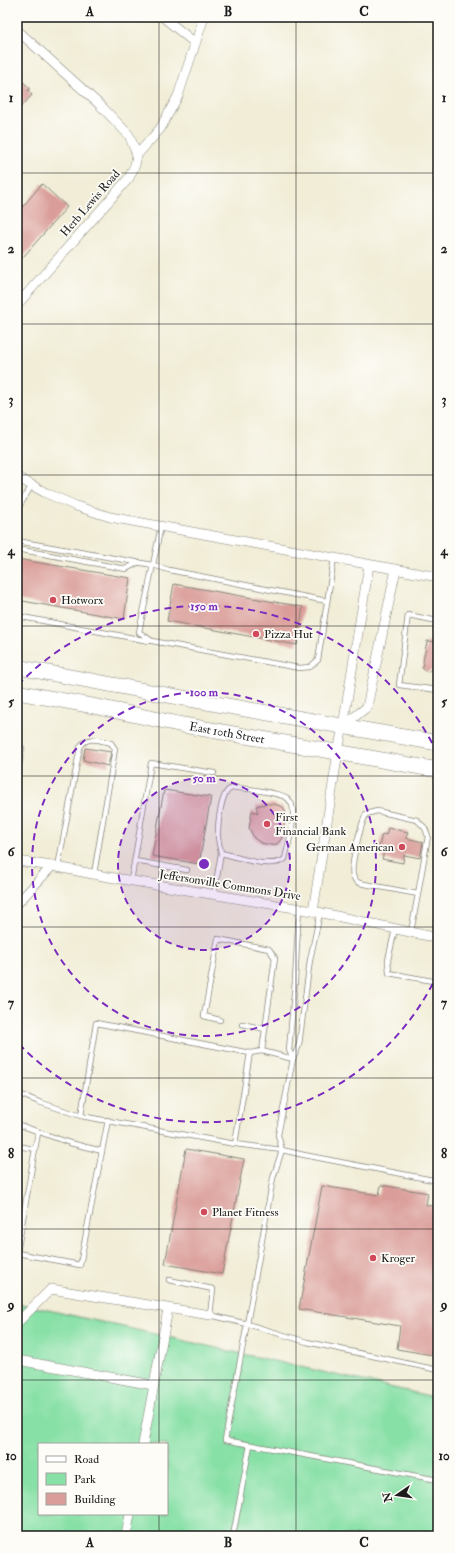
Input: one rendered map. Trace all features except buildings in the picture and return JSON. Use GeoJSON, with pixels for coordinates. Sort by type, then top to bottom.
{"type":"FeatureCollection","features":[{"type":"Feature","properties":{"kind":"main road"},"geometry":{"type":"LineString","coordinates":[[17,667],[438,743]]}},
{"type":"Feature","properties":{"kind":"main road","name":"East 10th Street"},"geometry":{"type":"LineString","coordinates":[[17,692],[182,725],[438,770]]}},
{"type":"Feature","properties":{"kind":"street"},"geometry":{"type":"LineString","coordinates":[[163,17],[195,43]]}},
{"type":"Feature","properties":{"kind":"street"},"geometry":{"type":"LineString","coordinates":[[17,30],[100,105],[129,135],[137,155],[160,129],[178,96],[204,17]]}},
{"type":"Feature","properties":{"kind":"street","name":"Herb Lewis Road"},"geometry":{"type":"LineString","coordinates":[[17,305],[128,178],[135,165],[137,155]]}},
{"type":"Feature","properties":{"kind":"street"},"geometry":{"type":"LineString","coordinates":[[17,477],[46,493],[76,506],[110,517],[438,577]]}},
{"type":"Feature","properties":{"kind":"street"},"geometry":{"type":"LineString","coordinates":[[317,912],[338,752],[369,564]]}},
{"type":"Feature","properties":{"kind":"street"},"geometry":{"type":"LineString","coordinates":[[343,726],[367,707],[396,570]]}},
{"type":"Feature","properties":{"kind":"street","name":"Jeffersonville Commons Drive"},"geometry":{"type":"LineString","coordinates":[[17,861],[55,866],[131,881],[317,912],[438,938]]}},
{"type":"Feature","properties":{"kind":"street"},"geometry":{"type":"LineString","coordinates":[[17,904],[55,866]]}},
{"type":"Feature","properties":{"kind":"street"},"geometry":{"type":"LineString","coordinates":[[17,1323],[51,1289],[210,1315]]}},
{"type":"Feature","properties":{"kind":"street"},"geometry":{"type":"LineString","coordinates":[[143,1443],[168,1309]]}},
{"type":"Feature","properties":{"kind":"street"},"geometry":{"type":"LineString","coordinates":[[17,1364],[23,1361],[153,1385]]}},
{"type":"Feature","properties":{"kind":"street"},"geometry":{"type":"LineString","coordinates":[[126,1536],[130,1515]]}},
{"type":"Feature","properties":{"kind":"lane"},"geometry":{"type":"LineString","coordinates":[[17,510],[32,485]]}},
{"type":"Feature","properties":{"kind":"lane"},"geometry":{"type":"LineString","coordinates":[[152,641],[140,632],[161,526]]}},
{"type":"Feature","properties":{"kind":"lane"},"geometry":{"type":"LineString","coordinates":[[17,541],[139,562],[169,570],[327,601]]}},
{"type":"Feature","properties":{"kind":"lane"},"geometry":{"type":"LineString","coordinates":[[17,551],[22,550],[126,569],[139,562]]}},
{"type":"Feature","properties":{"kind":"lane"},"geometry":{"type":"LineString","coordinates":[[17,616],[298,668],[310,667],[318,660],[334,558]]}},
{"type":"Feature","properties":{"kind":"lane"},"geometry":{"type":"LineString","coordinates":[[438,621],[408,615],[399,685],[438,690]]}},
{"type":"Feature","properties":{"kind":"lane"},"geometry":{"type":"LineString","coordinates":[[55,866],[80,747],[86,740],[91,739],[111,743],[115,748],[94,874]]}},
{"type":"Feature","properties":{"kind":"lane"},"geometry":{"type":"LineString","coordinates":[[17,747],[22,748],[17,777]]}},
{"type":"Feature","properties":{"kind":"lane"},"geometry":{"type":"LineString","coordinates":[[131,881],[151,763],[214,773]]}},
{"type":"Feature","properties":{"kind":"lane"},"geometry":{"type":"LineString","coordinates":[[214,895],[221,853],[218,832],[222,804],[226,792],[230,789],[243,789],[279,794],[288,798],[292,805],[293,818],[285,859],[280,863],[266,864],[221,853]]}},
{"type":"Feature","properties":{"kind":"lane"},"geometry":{"type":"LineString","coordinates":[[411,932],[418,894],[428,836],[425,828],[417,820],[377,811],[366,814],[360,829],[353,865],[353,876],[355,880],[359,883],[418,894]]}},
{"type":"Feature","properties":{"kind":"lane"},"geometry":{"type":"LineString","coordinates":[[135,861],[187,870]]}},
{"type":"Feature","properties":{"kind":"lane"},"geometry":{"type":"LineString","coordinates":[[438,884],[438,892]]}},
{"type":"Feature","properties":{"kind":"lane"},"geometry":{"type":"LineString","coordinates":[[293,1059],[289,1050],[299,909]]}},
{"type":"Feature","properties":{"kind":"lane"},"geometry":{"type":"LineString","coordinates":[[317,912],[299,1045],[293,1059],[278,1136],[282,1150],[273,1178],[226,1440],[438,1480]]}},
{"type":"Feature","properties":{"kind":"lane"},"geometry":{"type":"LineString","coordinates":[[395,929],[388,960],[389,973],[438,982]]}},
{"type":"Feature","properties":{"kind":"lane"},"geometry":{"type":"LineString","coordinates":[[220,1020],[204,1016],[218,939],[269,949],[275,958],[262,1051]]}},
{"type":"Feature","properties":{"kind":"lane"},"geometry":{"type":"LineString","coordinates":[[81,1116],[96,1024],[250,1053],[262,1051],[293,1059]]}},
{"type":"Feature","properties":{"kind":"lane"},"geometry":{"type":"LineString","coordinates":[[242,1024],[265,1029]]}},
{"type":"Feature","properties":{"kind":"lane"},"geometry":{"type":"LineString","coordinates":[[235,1144],[250,1053]]}},
{"type":"Feature","properties":{"kind":"lane"},"geometry":{"type":"LineString","coordinates":[[17,1093],[81,1116],[235,1144],[282,1150],[438,1181]]}},
{"type":"Feature","properties":{"kind":"lane"},"geometry":{"type":"LineString","coordinates":[[38,1132],[17,1254],[80,1265],[108,1120]]}},
{"type":"Feature","properties":{"kind":"lane"},"geometry":{"type":"LineString","coordinates":[[17,1124],[70,1143],[102,1151]]}},
{"type":"Feature","properties":{"kind":"lane"},"geometry":{"type":"LineString","coordinates":[[17,1146],[35,1149]]}},
{"type":"Feature","properties":{"kind":"lane"},"geometry":{"type":"LineString","coordinates":[[169,1280],[213,1289],[210,1315],[247,1324],[307,1342],[438,1370]]}},
{"type":"Feature","properties":{"kind":"lane"},"geometry":{"type":"LineString","coordinates":[[233,1536],[250,1445]]}},
{"type":"Feature","properties":{"kind":"green space"},"geometry":{"type":"Polygon","coordinates":[[[17,1303],[438,1398],[438,1536],[17,1536],[17,1303]]]}},
{"type":"Feature","properties":{"kind":"place","name":"Hotworx"},"geometry":{"type":"Point","coordinates":[53,600]}},
{"type":"Feature","properties":{"kind":"place","name":"Pizza Hut"},"geometry":{"type":"Point","coordinates":[256,634]}},
{"type":"Feature","properties":{"kind":"place","name":"First Financial Bank"},"geometry":{"type":"Point","coordinates":[267,824]}},
{"type":"Feature","properties":{"kind":"place","name":"German American"},"geometry":{"type":"Point","coordinates":[402,847]}},
{"type":"Feature","properties":{"kind":"place","name":"Planet Fitness"},"geometry":{"type":"Point","coordinates":[204,1212]}},
{"type":"Feature","properties":{"kind":"place","name":"Kroger"},"geometry":{"type":"Point","coordinates":[373,1258]}}]}
